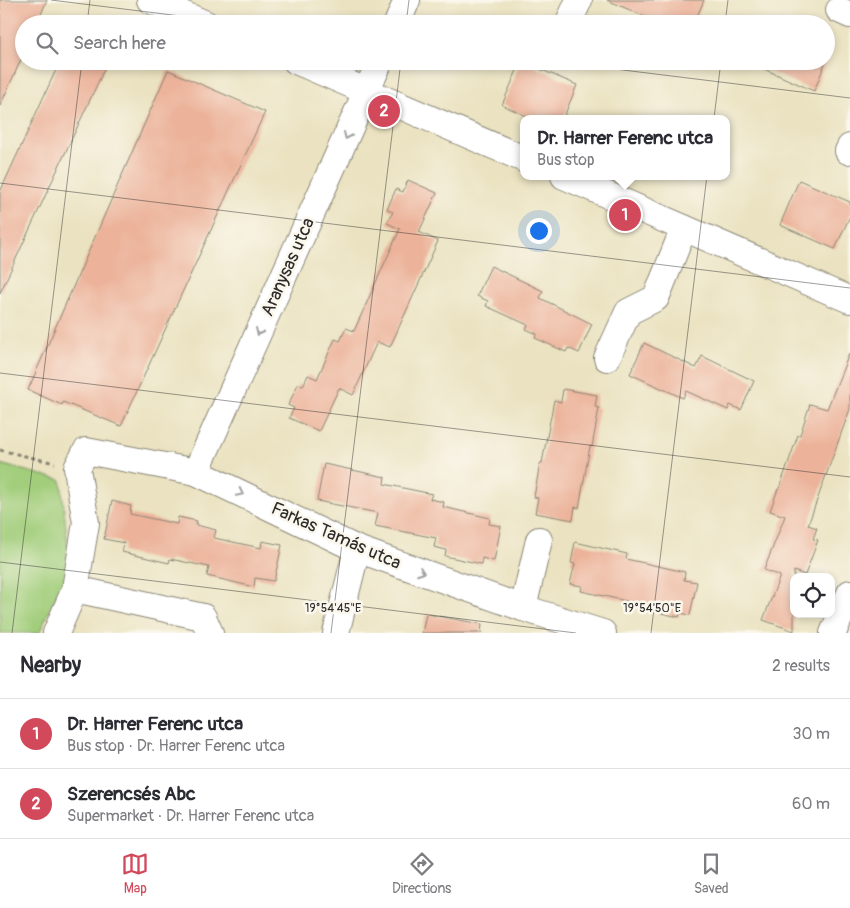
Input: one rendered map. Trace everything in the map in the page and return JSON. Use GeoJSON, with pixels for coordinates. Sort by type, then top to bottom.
{"type":"FeatureCollection","features":[{"type":"Feature","properties":{"kind":"street"},"geometry":{"type":"LineString","coordinates":[[150,0],[185,15]]}},
{"type":"Feature","properties":{"kind":"street"},"geometry":{"type":"LineString","coordinates":[[400,15],[407,0]]}},
{"type":"Feature","properties":{"kind":"street"},"geometry":{"type":"LineString","coordinates":[[572,15],[579,0]]}},
{"type":"Feature","properties":{"kind":"street"},"geometry":{"type":"LineString","coordinates":[[317,70],[520,157]]}},
{"type":"Feature","properties":{"kind":"street","name":"Aranysas utca"},"geometry":{"type":"LineString","coordinates":[[196,472],[376,70]]}},
{"type":"Feature","properties":{"kind":"street"},"geometry":{"type":"LineString","coordinates":[[573,180],[850,300]]}},
{"type":"Feature","properties":{"kind":"street"},"geometry":{"type":"LineString","coordinates":[[607,358],[628,312],[656,298],[684,228]]}},
{"type":"Feature","properties":{"kind":"street","name":"Farkas Tamás utca"},"geometry":{"type":"LineString","coordinates":[[77,468],[86,451],[196,472],[357,549],[523,608],[603,633]]}},
{"type":"Feature","properties":{"kind":"street"},"geometry":{"type":"LineString","coordinates":[[56,633],[75,589],[86,523],[77,468]]}},
{"type":"Feature","properties":{"kind":"street"},"geometry":{"type":"LineString","coordinates":[[523,608],[539,540]]}},
{"type":"Feature","properties":{"kind":"street"},"geometry":{"type":"LineString","coordinates":[[336,633],[357,549]]}},
{"type":"Feature","properties":{"kind":"street"},"geometry":{"type":"LineString","coordinates":[[75,589],[203,617],[210,633]]}},
{"type":"Feature","properties":{"kind":"street"},"geometry":{"type":"LineString","coordinates":[[833,633],[850,593]]}},
{"type":"Feature","properties":{"kind":"path"},"geometry":{"type":"LineString","coordinates":[[0,450],[77,468]]}},
{"type":"Feature","properties":{"kind":"green space"},"geometry":{"type":"Polygon","coordinates":[[[0,464],[61,480],[70,567],[39,633],[0,633],[0,464]]]}},
{"type":"Feature","properties":{"kind":"building"},"geometry":{"type":"Polygon","coordinates":[[[0,0],[47,0],[41,15],[15,15],[16,70],[0,106],[0,0]]]}},
{"type":"Feature","properties":{"kind":"building"},"geometry":{"type":"Polygon","coordinates":[[[607,0],[704,0],[698,15],[641,15],[607,0]]]}},
{"type":"Feature","properties":{"kind":"building"},"geometry":{"type":"Polygon","coordinates":[[[56,70],[104,70],[0,293],[0,192],[56,70]]]}},
{"type":"Feature","properties":{"kind":"building"},"geometry":{"type":"Polygon","coordinates":[[[168,70],[265,112],[121,426],[63,402],[62,405],[28,390],[168,70]]]}},
{"type":"Feature","properties":{"kind":"building"},"geometry":{"type":"Polygon","coordinates":[[[517,70],[542,70],[577,85],[565,115],[524,115],[502,105],[517,70]]]}},
{"type":"Feature","properties":{"kind":"building"},"geometry":{"type":"Polygon","coordinates":[[[766,70],[822,70],[814,91],[766,70]]]}},
{"type":"Feature","properties":{"kind":"building"},"geometry":{"type":"Polygon","coordinates":[[[408,180],[437,193],[419,232],[438,241],[390,347],[377,342],[353,395],[339,388],[319,431],[289,418],[294,408],[288,405],[298,384],[303,386],[308,375],[317,379],[335,339],[340,341],[346,328],[354,331],[400,229],[387,223],[393,212],[387,209],[396,189],[403,192],[408,180]]]}},
{"type":"Feature","properties":{"kind":"building"},"geometry":{"type":"Polygon","coordinates":[[[799,180],[850,202],[850,216],[835,249],[780,225],[799,180]]]}},
{"type":"Feature","properties":{"kind":"building"},"geometry":{"type":"Polygon","coordinates":[[[491,266],[543,291],[540,298],[592,324],[579,353],[568,348],[566,352],[535,338],[537,334],[526,329],[528,325],[486,306],[488,301],[477,296],[491,266]]]}},
{"type":"Feature","properties":{"kind":"building"},"geometry":{"type":"Polygon","coordinates":[[[644,343],[696,368],[702,356],[754,381],[741,410],[730,405],[728,410],[686,391],[683,398],[630,374],[644,343]]]}},
{"type":"Feature","properties":{"kind":"building"},"geometry":{"type":"Polygon","coordinates":[[[850,354],[850,409],[808,525],[817,528],[813,539],[818,540],[806,573],[794,571],[794,573],[790,573],[790,618],[794,618],[794,631],[763,620],[780,576],[764,570],[785,516],[770,511],[810,404],[827,409],[850,354]]]}},
{"type":"Feature","properties":{"kind":"building"},"geometry":{"type":"Polygon","coordinates":[[[563,389],[597,395],[595,407],[599,408],[579,508],[575,507],[573,520],[535,513],[538,498],[534,497],[554,400],[561,402],[563,389]]]}},
{"type":"Feature","properties":{"kind":"building"},"geometry":{"type":"Polygon","coordinates":[[[324,464],[385,477],[384,484],[432,494],[430,499],[444,502],[443,507],[490,518],[489,524],[501,526],[494,561],[482,558],[481,564],[445,556],[446,550],[434,547],[436,538],[375,526],[378,513],[317,501],[324,464]]]}},
{"type":"Feature","properties":{"kind":"building"},"geometry":{"type":"Polygon","coordinates":[[[112,501],[131,506],[130,514],[177,524],[178,517],[197,521],[196,525],[216,530],[214,538],[261,548],[262,541],[282,545],[274,581],[255,578],[254,587],[207,576],[209,567],[170,559],[169,563],[122,552],[124,543],[104,539],[112,501]]]}},
{"type":"Feature","properties":{"kind":"building"},"geometry":{"type":"Polygon","coordinates":[[[575,542],[627,554],[626,559],[685,572],[684,580],[697,582],[690,615],[680,613],[679,617],[642,609],[643,606],[631,602],[581,591],[582,586],[570,584],[575,564],[571,563],[575,542]]]}},
{"type":"Feature","properties":{"kind":"building"},"geometry":{"type":"Polygon","coordinates":[[[426,614],[482,624],[481,633],[422,633],[426,614]]]}},
{"type":"Feature","properties":{"kind":"place","name":"Szerencsés Abc"},"geometry":{"type":"Point","coordinates":[384,111]}},
{"type":"Feature","properties":{"kind":"place","name":"Dr. Harrer Ferenc utca"},"geometry":{"type":"Point","coordinates":[625,215]}}]}
